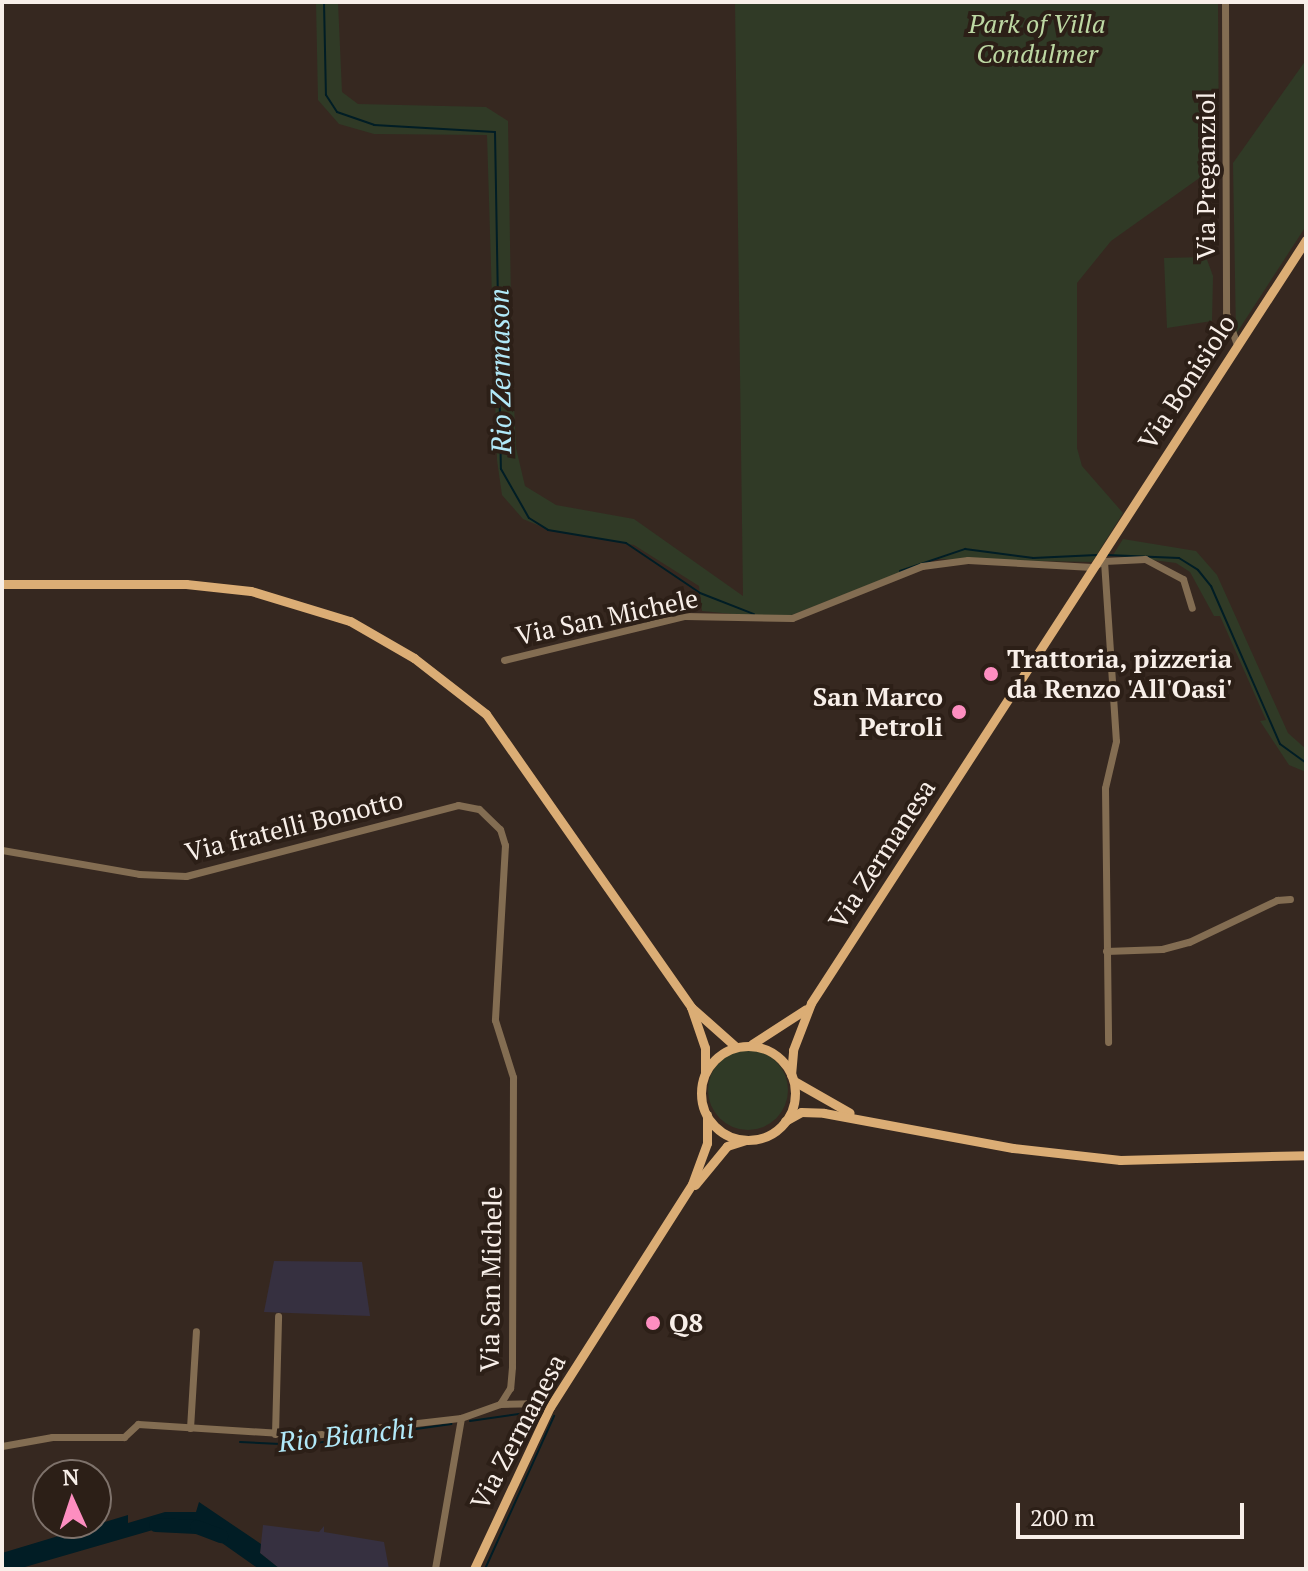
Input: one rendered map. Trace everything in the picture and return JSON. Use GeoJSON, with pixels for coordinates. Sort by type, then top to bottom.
{"type":"FeatureCollection","features":[{"type":"Feature","properties":{"kind":"main road","name":"Via Bonisiolo"},"geometry":{"type":"LineString","coordinates":[[1104,549],[1306,240]]}},
{"type":"Feature","properties":{"kind":"main road","name":"Via Zermanesa"},"geometry":{"type":"LineString","coordinates":[[474,1569],[550,1407],[685,1197],[727,1146],[751,1139],[785,1121],[795,1095],[793,1050],[811,1003],[1104,549]]}},
{"type":"Feature","properties":{"kind":"main road"},"geometry":{"type":"LineString","coordinates":[[2,584],[186,584],[251,591],[350,621],[414,658],[486,714],[691,1007],[739,1047],[771,1052],[810,1095],[864,1118]]}},
{"type":"Feature","properties":{"kind":"main road","name":"Via Zermanesa"},"geometry":{"type":"LineString","coordinates":[[685,1197],[706,1151],[704,1075],[717,1058],[777,1032],[811,1003]]}},
{"type":"Feature","properties":{"kind":"main road"},"geometry":{"type":"LineString","coordinates":[[691,1007],[705,1048],[704,1075]]}},
{"type":"Feature","properties":{"kind":"main road"},"geometry":{"type":"LineString","coordinates":[[785,1121],[809,1112],[864,1118],[1013,1148],[1099,1158],[1216,1161],[1306,1155]]}},
{"type":"Feature","properties":{"kind":"main road"},"geometry":{"type":"LineString","coordinates":[[707,1115],[725,1133],[751,1139]]}},
{"type":"Feature","properties":{"kind":"street","name":"Via Preganziol"},"geometry":{"type":"LineString","coordinates":[[1225,2],[1226,313],[1237,345]]}},
{"type":"Feature","properties":{"kind":"street"},"geometry":{"type":"LineString","coordinates":[[1092,567],[1104,561],[1145,559],[1166,566],[1183,579],[1192,608]]}},
{"type":"Feature","properties":{"kind":"street","name":"Via San Michele"},"geometry":{"type":"LineString","coordinates":[[504,660],[685,616],[792,618],[938,562],[999,560],[1092,567]]}},
{"type":"Feature","properties":{"kind":"street"},"geometry":{"type":"LineString","coordinates":[[1104,561],[1116,741],[1105,788],[1108,1042]]}},
{"type":"Feature","properties":{"kind":"street","name":"Via fratelli Bonotto"},"geometry":{"type":"LineString","coordinates":[[2,850],[139,874],[186,876],[458,805],[479,809],[495,822]]}},
{"type":"Feature","properties":{"kind":"street","name":"Via San Michele"},"geometry":{"type":"LineString","coordinates":[[495,822],[505,845],[495,1020],[513,1077],[512,1367],[510,1388],[500,1404]]}},
{"type":"Feature","properties":{"kind":"street"},"geometry":{"type":"LineString","coordinates":[[1106,951],[1162,949],[1189,942],[1277,900],[1290,899]]}},
{"type":"Feature","properties":{"kind":"street"},"geometry":{"type":"LineString","coordinates":[[275,1434],[278,1316]]}},
{"type":"Feature","properties":{"kind":"street"},"geometry":{"type":"LineString","coordinates":[[190,1428],[196,1331]]}},
{"type":"Feature","properties":{"kind":"street","name":"Via San Michele"},"geometry":{"type":"LineString","coordinates":[[2,1446],[52,1437],[124,1437],[138,1424],[313,1435],[461,1418],[500,1404],[543,1403]]}},
{"type":"Feature","properties":{"kind":"street"},"geometry":{"type":"LineString","coordinates":[[435,1569],[461,1418]]}},
{"type":"Feature","properties":{"kind":"shaded area"},"geometry":{"type":"Polygon","coordinates":[[[274,1261],[362,1262],[370,1316],[264,1312],[274,1261]]]}},
{"type":"Feature","properties":{"kind":"shaded area"},"geometry":{"type":"Polygon","coordinates":[[[263,1525],[319,1532],[324,1526],[324,1532],[384,1542],[389,1569],[280,1569],[260,1553],[263,1525]]]}},
{"type":"Feature","properties":{"kind":"green space","name":"Park of Villa Condulmer"},"geometry":{"type":"Polygon","coordinates":[[[316,2],[338,2],[342,92],[358,104],[486,107],[508,121],[512,363],[516,448],[525,486],[556,505],[634,519],[743,596],[735,2],[1218,2],[1219,164],[1111,241],[1077,283],[1077,448],[1082,466],[1123,513],[1092,562],[934,559],[792,615],[743,615],[702,611],[699,586],[634,545],[552,531],[523,519],[502,495],[497,460],[487,135],[374,134],[339,124],[318,100],[316,2]]]}},
{"type":"Feature","properties":{"kind":"green space"},"geometry":{"type":"Polygon","coordinates":[[[1306,60],[1306,226],[1236,334],[1233,163],[1306,60]]]}},
{"type":"Feature","properties":{"kind":"green space"},"geometry":{"type":"Polygon","coordinates":[[[1206,257],[1213,276],[1212,321],[1167,328],[1164,258],[1206,257]]]}},
{"type":"Feature","properties":{"kind":"green space"},"geometry":{"type":"Polygon","coordinates":[[[1123,539],[1196,551],[1217,575],[1288,733],[1306,749],[1306,772],[1289,765],[1260,721],[1266,720],[1220,616],[1214,616],[1190,572],[1176,563],[1113,555],[1123,539]]]}},
{"type":"Feature","properties":{"kind":"green space"},"geometry":{"type":"Polygon","coordinates":[[[748,1050],[763,1053],[776,1062],[785,1075],[788,1090],[785,1105],[776,1118],[763,1127],[748,1130],[733,1127],[720,1118],[711,1105],[708,1090],[711,1075],[720,1062],[733,1053],[748,1050]]]}},
{"type":"Feature","properties":{"kind":"water"},"geometry":{"type":"Polygon","coordinates":[[[199,1502],[261,1544],[260,1553],[280,1569],[259,1569],[195,1524],[177,1523],[18,1569],[2,1569],[2,1553],[48,1539],[112,1539],[112,1520],[128,1515],[128,1523],[165,1512],[196,1512],[199,1502]]]}},
{"type":"Feature","properties":{"kind":"waterway","name":"Rio Zermason"},"geometry":{"type":"LineString","coordinates":[[324,2],[326,95],[337,112],[374,125],[495,132],[501,469],[529,518],[548,530],[626,543],[700,593],[754,614]]}},
{"type":"Feature","properties":{"kind":"waterway","name":"Rio Zermason"},"geometry":{"type":"LineString","coordinates":[[900,571],[965,549],[1033,558],[1097,555]]}},
{"type":"Feature","properties":{"kind":"waterway","name":"Rio Zermason"},"geometry":{"type":"LineString","coordinates":[[1107,555],[1179,558],[1198,570],[1211,586],[1280,744],[1306,763]]}},
{"type":"Feature","properties":{"kind":"waterway","name":"Rio Bianchi"},"geometry":{"type":"LineString","coordinates":[[470,1421],[540,1411]]}},
{"type":"Feature","properties":{"kind":"waterway","name":"Rio Bianchi"},"geometry":{"type":"LineString","coordinates":[[485,1569],[554,1416]]}},
{"type":"Feature","properties":{"kind":"waterway","name":"Rio Bianchi"},"geometry":{"type":"LineString","coordinates":[[240,1442],[302,1445],[452,1424]]}},
{"type":"Feature","properties":{"kind":"waterway"},"geometry":{"type":"LineString","coordinates":[[156,1525],[197,1527],[221,1536]]}},
{"type":"Feature","properties":{"kind":"place","name":"Trattoria, pizzeria da Renzo 'All'Oasi'"},"geometry":{"type":"Point","coordinates":[991,674]}},
{"type":"Feature","properties":{"kind":"place","name":"San Marco Petroli"},"geometry":{"type":"Point","coordinates":[959,712]}},
{"type":"Feature","properties":{"kind":"place","name":"Q8"},"geometry":{"type":"Point","coordinates":[653,1323]}}]}
